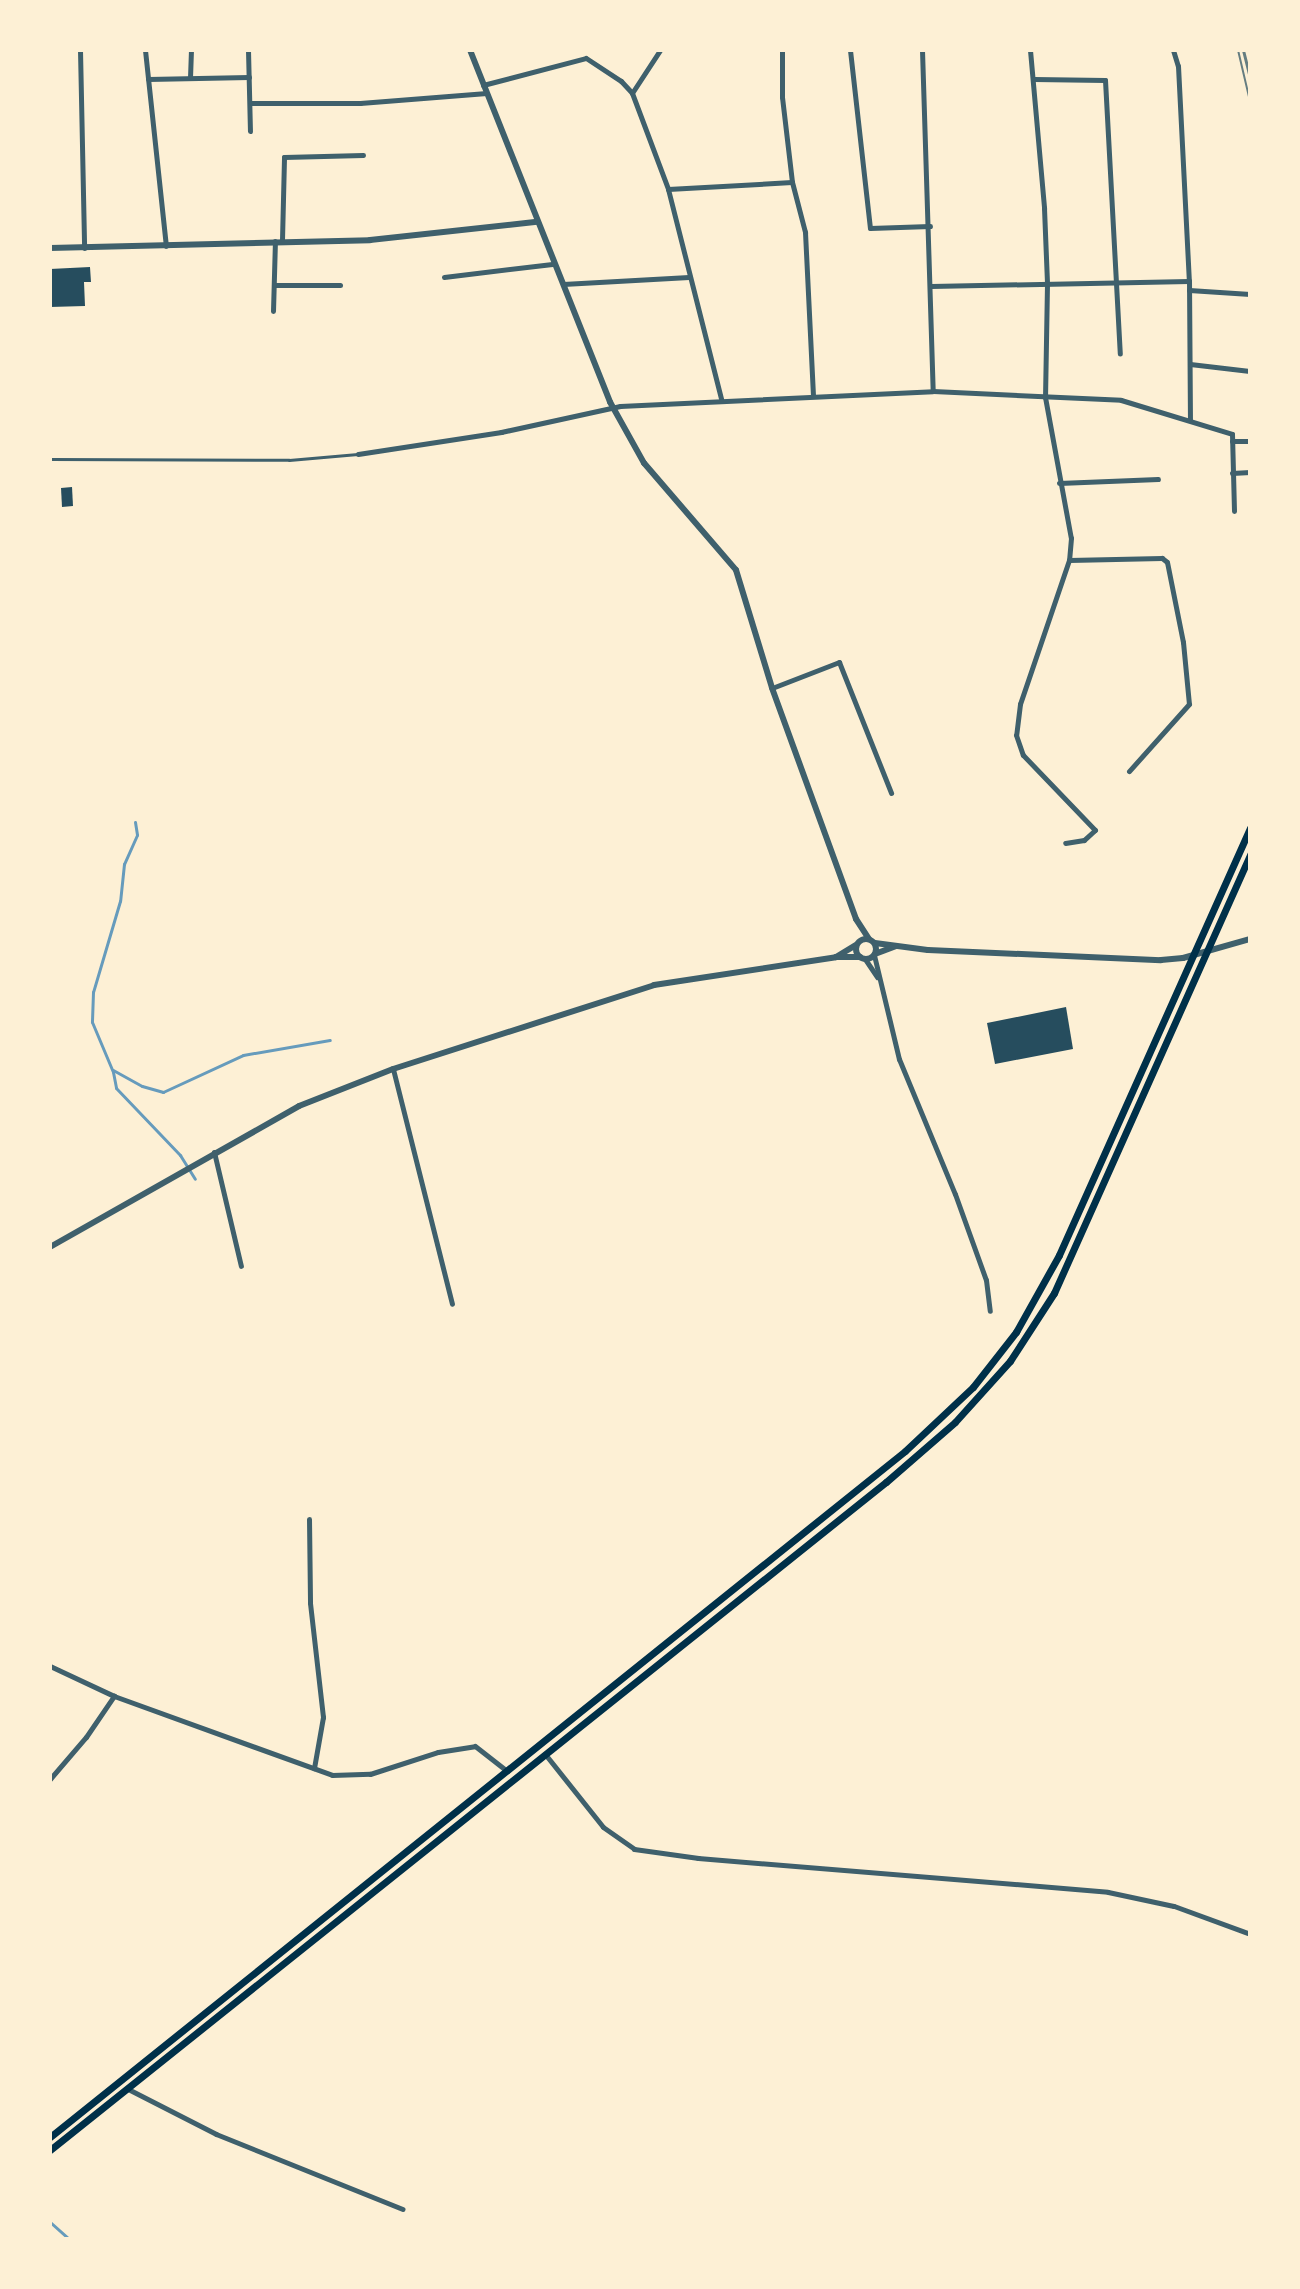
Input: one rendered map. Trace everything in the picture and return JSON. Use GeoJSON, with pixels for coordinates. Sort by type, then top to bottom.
{"type":"FeatureCollection","features":[{"type":"Feature","properties":{"kind":"main road"},"geometry":{"type":"LineString","coordinates":[[50,2137],[110,2083],[507,1771],[905,1451],[973,1387],[1007,1345],[1044,1285],[1250,828]]}},
{"type":"Feature","properties":{"kind":"main road"},"geometry":{"type":"LineString","coordinates":[[50,2150],[886,1482],[955,1422],[1010,1361],[1054,1293],[1250,854]]}},
{"type":"Feature","properties":{"kind":"street"},"geometry":{"type":"LineString","coordinates":[[80,50],[84,248]]}},
{"type":"Feature","properties":{"kind":"street"},"geometry":{"type":"LineString","coordinates":[[145,50],[166,246]]}},
{"type":"Feature","properties":{"kind":"street"},"geometry":{"type":"LineString","coordinates":[[190,78],[191,50]]}},
{"type":"Feature","properties":{"kind":"street"},"geometry":{"type":"LineString","coordinates":[[248,50],[250,131]]}},
{"type":"Feature","properties":{"kind":"street"},"geometry":{"type":"LineString","coordinates":[[470,50],[552,264],[613,407],[644,463],[732,563],[742,583],[772,688],[856,919],[872,941],[899,1059],[955,1194],[986,1280],[990,1311]]}},
{"type":"Feature","properties":{"kind":"street"},"geometry":{"type":"LineString","coordinates":[[584,50],[586,58],[621,81],[632,93],[668,189],[721,399]]}},
{"type":"Feature","properties":{"kind":"street"},"geometry":{"type":"LineString","coordinates":[[632,93],[660,50]]}},
{"type":"Feature","properties":{"kind":"street"},"geometry":{"type":"LineString","coordinates":[[782,50],[782,97],[792,182],[805,232],[813,395]]}},
{"type":"Feature","properties":{"kind":"street"},"geometry":{"type":"LineString","coordinates":[[850,50],[870,228],[930,226]]}},
{"type":"Feature","properties":{"kind":"street"},"geometry":{"type":"LineString","coordinates":[[922,50],[933,391]]}},
{"type":"Feature","properties":{"kind":"street"},"geometry":{"type":"LineString","coordinates":[[1030,50],[1047,284],[1045,397],[1071,538],[1069,560],[1020,704],[1016,735],[1023,755],[1095,830],[1084,840],[1065,843]]}},
{"type":"Feature","properties":{"kind":"street"},"geometry":{"type":"LineString","coordinates":[[1173,50],[1178,66],[1189,281],[1190,420]]}},
{"type":"Feature","properties":{"kind":"street"},"geometry":{"type":"LineString","coordinates":[[251,103],[360,103],[485,89],[586,58]]}},
{"type":"Feature","properties":{"kind":"street"},"geometry":{"type":"LineString","coordinates":[[148,79],[249,77]]}},
{"type":"Feature","properties":{"kind":"street"},"geometry":{"type":"LineString","coordinates":[[1034,79],[1105,80],[1120,354]]}},
{"type":"Feature","properties":{"kind":"street"},"geometry":{"type":"LineString","coordinates":[[273,311],[284,157],[363,155]]}},
{"type":"Feature","properties":{"kind":"street"},"geometry":{"type":"LineString","coordinates":[[668,189],[792,182]]}},
{"type":"Feature","properties":{"kind":"street"},"geometry":{"type":"LineString","coordinates":[[50,248],[370,240],[537,222]]}},
{"type":"Feature","properties":{"kind":"street"},"geometry":{"type":"LineString","coordinates":[[444,277],[552,264]]}},
{"type":"Feature","properties":{"kind":"street"},"geometry":{"type":"LineString","coordinates":[[562,284],[689,277]]}},
{"type":"Feature","properties":{"kind":"street"},"geometry":{"type":"LineString","coordinates":[[931,286],[1189,281]]}},
{"type":"Feature","properties":{"kind":"street"},"geometry":{"type":"LineString","coordinates":[[274,285],[340,285]]}},
{"type":"Feature","properties":{"kind":"street"},"geometry":{"type":"LineString","coordinates":[[1189,290],[1250,294]]}},
{"type":"Feature","properties":{"kind":"street"},"geometry":{"type":"LineString","coordinates":[[1190,364],[1250,371]]}},
{"type":"Feature","properties":{"kind":"street"},"geometry":{"type":"LineString","coordinates":[[50,459],[289,460],[358,454],[501,432],[613,407],[721,399],[933,391],[1121,400],[1232,434],[1234,511]]}},
{"type":"Feature","properties":{"kind":"street"},"geometry":{"type":"LineString","coordinates":[[1232,441],[1250,441]]}},
{"type":"Feature","properties":{"kind":"street"},"geometry":{"type":"LineString","coordinates":[[1232,473],[1250,472]]}},
{"type":"Feature","properties":{"kind":"street"},"geometry":{"type":"LineString","coordinates":[[1059,483],[1158,479]]}},
{"type":"Feature","properties":{"kind":"street"},"geometry":{"type":"LineString","coordinates":[[1069,560],[1162,558],[1167,562],[1183,642],[1189,704],[1129,771]]}},
{"type":"Feature","properties":{"kind":"street"},"geometry":{"type":"LineString","coordinates":[[772,688],[839,662],[891,793]]}},
{"type":"Feature","properties":{"kind":"street"},"geometry":{"type":"LineString","coordinates":[[856,919],[857,944],[862,958],[880,985]]}},
{"type":"Feature","properties":{"kind":"street"},"geometry":{"type":"LineString","coordinates":[[836,957],[857,944],[872,941],[928,950],[1161,960],[1250,939]]}},
{"type":"Feature","properties":{"kind":"street"},"geometry":{"type":"LineString","coordinates":[[50,1247],[214,1151],[299,1106],[393,1069],[642,988],[836,957],[862,958],[899,945]]}},
{"type":"Feature","properties":{"kind":"street"},"geometry":{"type":"LineString","coordinates":[[393,1069],[452,1304]]}},
{"type":"Feature","properties":{"kind":"street"},"geometry":{"type":"LineString","coordinates":[[214,1151],[241,1266]]}},
{"type":"Feature","properties":{"kind":"street"},"geometry":{"type":"LineString","coordinates":[[309,1519],[310,1603],[323,1717],[314,1768]]}},
{"type":"Feature","properties":{"kind":"street"},"geometry":{"type":"LineString","coordinates":[[50,1666],[114,1696],[314,1768],[351,1777],[449,1750],[475,1746],[507,1771]]}},
{"type":"Feature","properties":{"kind":"street"},"geometry":{"type":"LineString","coordinates":[[50,1779],[86,1737],[114,1696]]}},
{"type":"Feature","properties":{"kind":"street"},"geometry":{"type":"LineString","coordinates":[[545,1753],[603,1827],[634,1849],[713,1860],[1108,1892],[1174,1906],[1250,1934]]}},
{"type":"Feature","properties":{"kind":"street"},"geometry":{"type":"LineString","coordinates":[[127,2088],[152,2104],[216,2134],[403,2209]]}},
{"type":"Feature","properties":{"kind":"building"},"geometry":{"type":"Polygon","coordinates":[[[90,267],[91,282],[84,282],[85,306],[50,307],[50,269],[90,267]]]}},
{"type":"Feature","properties":{"kind":"building"},"geometry":{"type":"Polygon","coordinates":[[[72,487],[73,506],[62,507],[61,488],[72,487]]]}},
{"type":"Feature","properties":{"kind":"building"},"geometry":{"type":"Polygon","coordinates":[[[1066,1007],[1073,1049],[995,1064],[987,1023],[1066,1007]]]}},
{"type":"Feature","properties":{"kind":"waterway"},"geometry":{"type":"LineString","coordinates":[[135,822],[137,835],[124,864],[120,901],[93,992],[92,1022],[113,1072],[116,1088],[180,1155],[195,1179]]}},
{"type":"Feature","properties":{"kind":"waterway"},"geometry":{"type":"LineString","coordinates":[[113,1070],[142,1086],[163,1092],[243,1055],[330,1040]]}},
{"type":"Feature","properties":{"kind":"waterway"},"geometry":{"type":"LineString","coordinates":[[50,2222],[69,2239]]}},
{"type":"Feature","properties":{"kind":"tram line"},"geometry":{"type":"LineString","coordinates":[[1238,50],[1250,101]]}},
{"type":"Feature","properties":{"kind":"railway"},"geometry":{"type":"LineString","coordinates":[[1243,50],[1250,78]]}}]}
